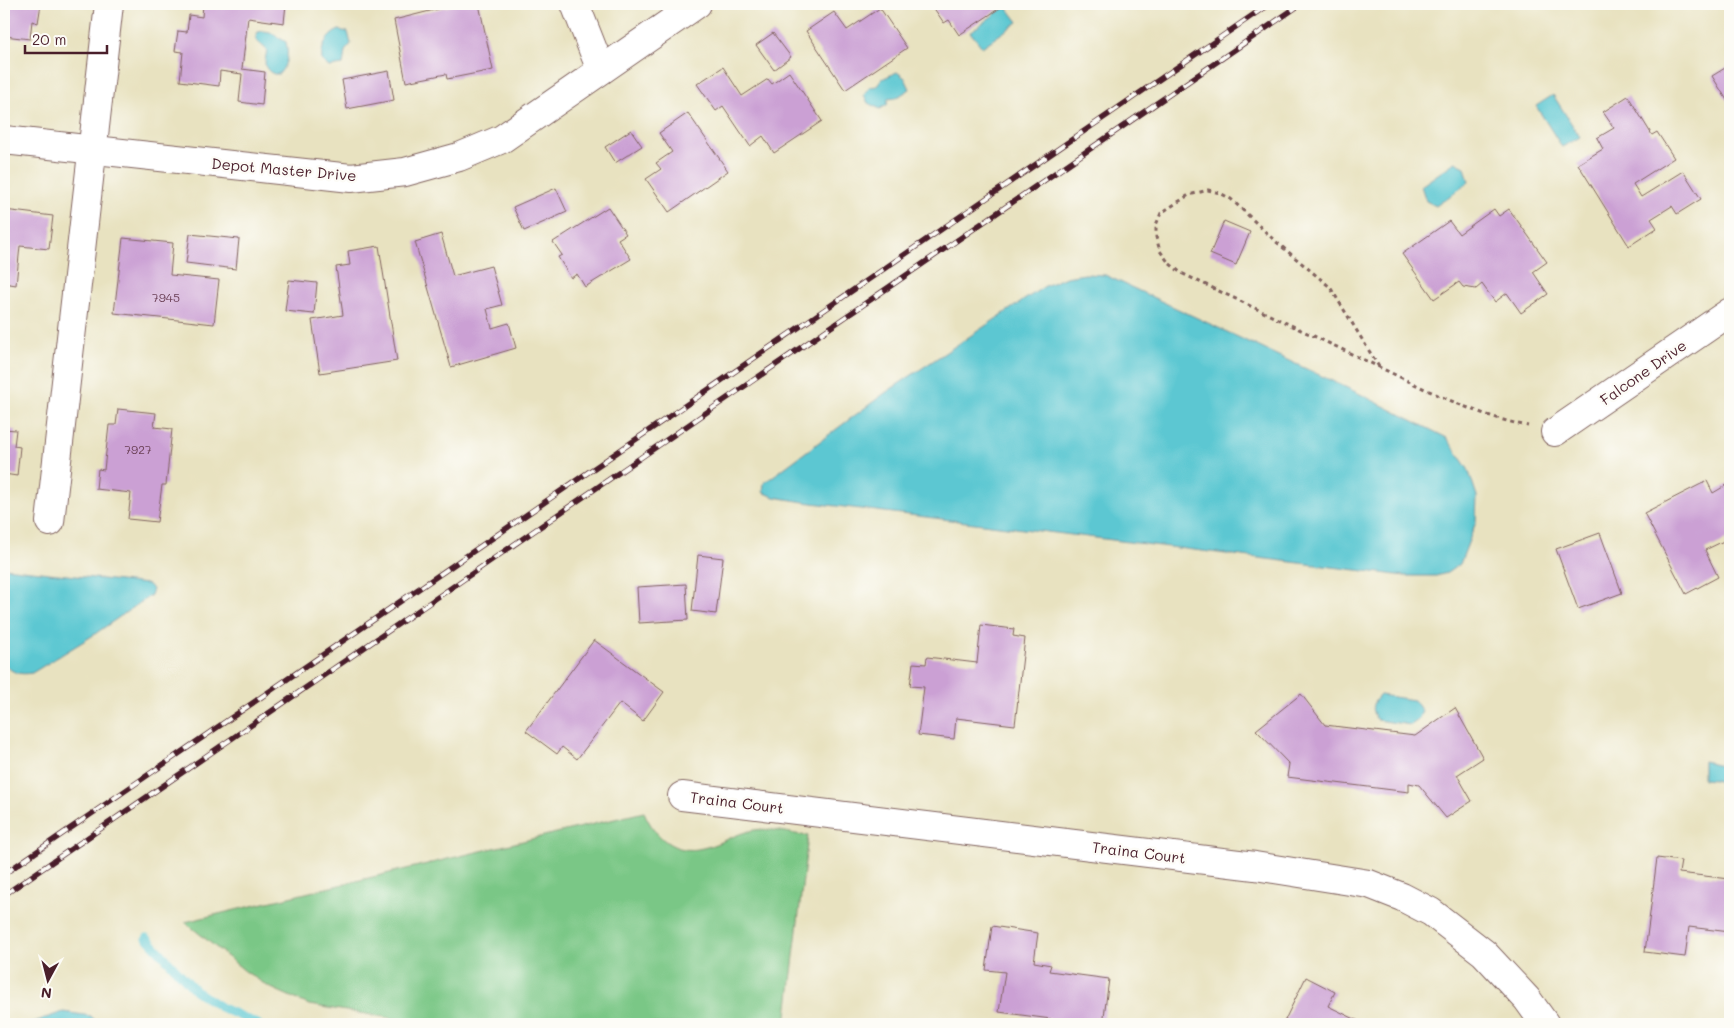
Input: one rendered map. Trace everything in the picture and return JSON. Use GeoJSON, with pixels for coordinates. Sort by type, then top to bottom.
{"type":"FeatureCollection","features":[{"type":"Feature","properties":{"kind":"street"},"geometry":{"type":"LineString","coordinates":[[50,522],[109,4]]}},
{"type":"Feature","properties":{"kind":"street"},"geometry":{"type":"LineString","coordinates":[[575,4],[601,70]]}},
{"type":"Feature","properties":{"kind":"street","name":"Depot Master Drive"},"geometry":{"type":"LineString","coordinates":[[4,140],[351,178],[405,172],[458,157],[502,139],[697,4]]}},
{"type":"Feature","properties":{"kind":"street","name":"Falcone Drive"},"geometry":{"type":"LineString","coordinates":[[1555,432],[1730,312]]}},
{"type":"Feature","properties":{"kind":"street","name":"Traina Court"},"geometry":{"type":"LineString","coordinates":[[682,796],[1255,866],[1369,884],[1402,897],[1431,912],[1484,953],[1527,999],[1545,1024]]}},
{"type":"Feature","properties":{"kind":"path"},"geometry":{"type":"LineString","coordinates":[[1379,368],[1330,287],[1274,240],[1231,199],[1208,190],[1189,195],[1162,213],[1156,225],[1156,237],[1160,251],[1169,263],[1181,273],[1379,368],[1505,422],[1555,432]]}},
{"type":"Feature","properties":{"kind":"green space"},"geometry":{"type":"Polygon","coordinates":[[[644,812],[660,836],[674,846],[683,849],[703,848],[760,829],[808,836],[786,1024],[428,1024],[309,1005],[269,987],[245,971],[185,922],[644,812]]]}},
{"type":"Feature","properties":{"kind":"water"},"geometry":{"type":"Polygon","coordinates":[[[1006,6],[1018,22],[982,47],[970,32],[1006,6]]]}},
{"type":"Feature","properties":{"kind":"water"},"geometry":{"type":"Polygon","coordinates":[[[339,30],[348,32],[351,44],[345,51],[343,65],[329,67],[322,61],[323,46],[331,35],[339,30]]]}},
{"type":"Feature","properties":{"kind":"water"},"geometry":{"type":"Polygon","coordinates":[[[258,32],[270,32],[286,42],[287,59],[279,74],[274,74],[268,70],[265,64],[267,50],[255,39],[258,32]]]}},
{"type":"Feature","properties":{"kind":"water"},"geometry":{"type":"Polygon","coordinates":[[[897,72],[905,78],[910,89],[896,98],[888,99],[887,105],[880,109],[868,103],[864,95],[870,87],[877,86],[882,79],[897,72]]]}},
{"type":"Feature","properties":{"kind":"water"},"geometry":{"type":"Polygon","coordinates":[[[1553,95],[1580,137],[1562,147],[1536,106],[1553,95]]]}},
{"type":"Feature","properties":{"kind":"water"},"geometry":{"type":"Polygon","coordinates":[[[1455,162],[1465,167],[1469,182],[1436,206],[1426,201],[1421,186],[1455,162]]]}},
{"type":"Feature","properties":{"kind":"water"},"geometry":{"type":"Polygon","coordinates":[[[1085,274],[1105,275],[1360,394],[1447,438],[1468,469],[1477,496],[1476,522],[1460,564],[1447,573],[1436,576],[1405,576],[804,502],[774,497],[763,492],[764,483],[885,393],[1045,286],[1066,277],[1085,274]]]}},
{"type":"Feature","properties":{"kind":"water"},"geometry":{"type":"Polygon","coordinates":[[[4,568],[147,584],[153,589],[151,595],[92,636],[32,673],[23,674],[13,671],[4,664],[4,568]]]}},
{"type":"Feature","properties":{"kind":"water"},"geometry":{"type":"Polygon","coordinates":[[[1380,695],[1414,700],[1422,711],[1418,720],[1411,725],[1377,720],[1372,707],[1380,695]]]}},
{"type":"Feature","properties":{"kind":"water"},"geometry":{"type":"Polygon","coordinates":[[[1703,761],[1730,767],[1730,787],[1715,780],[1703,779],[1703,761]]]}},
{"type":"Feature","properties":{"kind":"water"},"geometry":{"type":"Polygon","coordinates":[[[63,1012],[91,1016],[99,1024],[28,1024],[63,1012]]]}},
{"type":"Feature","properties":{"kind":"building"},"geometry":{"type":"Polygon","coordinates":[[[4,4],[41,4],[38,23],[32,21],[30,39],[4,36],[4,4]]]}},
{"type":"Feature","properties":{"kind":"building"},"geometry":{"type":"Polygon","coordinates":[[[203,4],[286,4],[284,23],[248,18],[242,69],[265,72],[262,105],[239,102],[242,74],[220,71],[219,86],[180,81],[183,52],[175,51],[178,31],[187,32],[189,15],[202,17],[203,4]]]}},
{"type":"Feature","properties":{"kind":"building"},"geometry":{"type":"Polygon","coordinates":[[[458,4],[479,4],[493,70],[447,79],[446,74],[406,82],[394,20],[458,4]]]}},
{"type":"Feature","properties":{"kind":"building"},"geometry":{"type":"Polygon","coordinates":[[[931,4],[1006,4],[959,35],[949,20],[944,23],[931,4]]]}},
{"type":"Feature","properties":{"kind":"building"},"geometry":{"type":"Polygon","coordinates":[[[880,8],[907,48],[845,90],[806,31],[834,12],[847,30],[880,8]]]}},
{"type":"Feature","properties":{"kind":"building"},"geometry":{"type":"Polygon","coordinates":[[[773,33],[791,57],[774,70],[756,45],[773,33]]]}},
{"type":"Feature","properties":{"kind":"building"},"geometry":{"type":"Polygon","coordinates":[[[1730,65],[1730,105],[1712,76],[1730,65]]]}},
{"type":"Feature","properties":{"kind":"building"},"geometry":{"type":"Polygon","coordinates":[[[723,67],[742,96],[768,79],[772,84],[789,72],[822,121],[774,153],[763,136],[750,146],[723,106],[716,111],[697,84],[723,67]]]}},
{"type":"Feature","properties":{"kind":"building"},"geometry":{"type":"Polygon","coordinates":[[[389,71],[394,100],[347,109],[342,80],[389,71]]]}},
{"type":"Feature","properties":{"kind":"building"},"geometry":{"type":"Polygon","coordinates":[[[1628,96],[1652,135],[1657,132],[1674,158],[1633,184],[1641,197],[1683,171],[1701,199],[1677,214],[1672,206],[1651,219],[1657,228],[1629,246],[1578,164],[1603,149],[1597,138],[1614,128],[1603,112],[1628,96]]]}},
{"type":"Feature","properties":{"kind":"building"},"geometry":{"type":"Polygon","coordinates":[[[688,113],[728,171],[669,212],[646,179],[661,169],[656,163],[672,152],[659,133],[688,113]]]}},
{"type":"Feature","properties":{"kind":"building"},"geometry":{"type":"Polygon","coordinates":[[[631,130],[642,146],[615,163],[605,147],[631,130]]]}},
{"type":"Feature","properties":{"kind":"building"},"geometry":{"type":"Polygon","coordinates":[[[556,188],[567,212],[524,231],[513,207],[556,188]]]}},
{"type":"Feature","properties":{"kind":"building"},"geometry":{"type":"Polygon","coordinates":[[[608,207],[626,234],[618,239],[631,259],[585,287],[577,274],[571,278],[558,257],[562,255],[553,242],[608,207]]]}},
{"type":"Feature","properties":{"kind":"building"},"geometry":{"type":"Polygon","coordinates":[[[1494,209],[1499,216],[1509,209],[1547,262],[1533,272],[1548,294],[1521,313],[1507,293],[1495,302],[1482,284],[1476,289],[1463,287],[1459,282],[1434,299],[1402,254],[1449,221],[1459,234],[1494,209]]]}},
{"type":"Feature","properties":{"kind":"building"},"geometry":{"type":"Polygon","coordinates":[[[4,210],[53,216],[49,249],[20,246],[16,285],[4,283],[4,210]]]}},
{"type":"Feature","properties":{"kind":"building"},"geometry":{"type":"Polygon","coordinates":[[[1224,221],[1250,232],[1236,265],[1210,254],[1224,221]]]}},
{"type":"Feature","properties":{"kind":"building"},"geometry":{"type":"Polygon","coordinates":[[[190,234],[239,239],[236,269],[186,263],[190,234]]]}},
{"type":"Feature","properties":{"kind":"building"},"geometry":{"type":"Polygon","coordinates":[[[441,234],[453,276],[491,266],[502,305],[487,309],[492,328],[509,323],[516,348],[451,367],[415,242],[441,234]]]}},
{"type":"Feature","properties":{"kind":"building"},"geometry":{"type":"Polygon","coordinates":[[[123,238],[173,243],[170,275],[219,280],[214,324],[114,313],[123,238]]]}},
{"type":"Feature","properties":{"kind":"building"},"geometry":{"type":"Polygon","coordinates":[[[379,246],[397,361],[320,373],[312,320],[343,315],[336,267],[350,265],[348,251],[379,246]]]}},
{"type":"Feature","properties":{"kind":"building"},"geometry":{"type":"Polygon","coordinates":[[[289,280],[317,283],[314,314],[285,311],[289,280]]]}},
{"type":"Feature","properties":{"kind":"building"},"geometry":{"type":"Polygon","coordinates":[[[118,409],[156,413],[154,427],[172,429],[166,485],[162,485],[157,522],[128,519],[131,493],[96,489],[98,469],[104,470],[109,425],[116,425],[118,409]]]}},
{"type":"Feature","properties":{"kind":"building"},"geometry":{"type":"Polygon","coordinates":[[[4,429],[16,430],[14,446],[20,447],[17,476],[4,474],[4,429]]]}},
{"type":"Feature","properties":{"kind":"building"},"geometry":{"type":"Polygon","coordinates":[[[1707,481],[1713,493],[1730,483],[1730,538],[1705,550],[1718,577],[1686,594],[1644,513],[1707,481]]]}},
{"type":"Feature","properties":{"kind":"building"},"geometry":{"type":"Polygon","coordinates":[[[1600,533],[1622,593],[1578,609],[1556,549],[1600,533]]]}},
{"type":"Feature","properties":{"kind":"building"},"geometry":{"type":"Polygon","coordinates":[[[698,555],[723,558],[716,614],[692,611],[698,555]]]}},
{"type":"Feature","properties":{"kind":"building"},"geometry":{"type":"Polygon","coordinates":[[[686,584],[688,620],[639,623],[637,587],[686,584]]]}},
{"type":"Feature","properties":{"kind":"building"},"geometry":{"type":"Polygon","coordinates":[[[981,625],[1014,629],[1013,636],[1025,638],[1015,725],[956,718],[954,739],[918,735],[924,687],[910,686],[913,663],[926,664],[927,657],[977,663],[981,625]]]}},
{"type":"Feature","properties":{"kind":"building"},"geometry":{"type":"Polygon","coordinates":[[[594,640],[664,692],[643,721],[620,703],[577,759],[562,747],[557,754],[526,731],[594,640]]]}},
{"type":"Feature","properties":{"kind":"building"},"geometry":{"type":"Polygon","coordinates":[[[1301,694],[1325,725],[1415,736],[1455,708],[1483,758],[1457,775],[1472,801],[1446,818],[1419,785],[1409,783],[1409,792],[1287,777],[1289,764],[1256,730],[1301,694]]]}},
{"type":"Feature","properties":{"kind":"building"},"geometry":{"type":"Polygon","coordinates":[[[1657,858],[1681,861],[1679,873],[1730,879],[1730,932],[1689,927],[1685,957],[1645,952],[1657,858]]]}},
{"type":"Feature","properties":{"kind":"building"},"geometry":{"type":"Polygon","coordinates":[[[992,926],[1038,933],[1034,962],[1051,965],[1049,971],[1109,979],[1103,1024],[1050,1023],[1051,1019],[999,1012],[1005,972],[986,970],[992,926]]]}},
{"type":"Feature","properties":{"kind":"building"},"geometry":{"type":"Polygon","coordinates":[[[1306,977],[1335,992],[1328,1006],[1365,1024],[1283,1024],[1306,977]]]}},
{"type":"Feature","properties":{"kind":"waterway"},"geometry":{"type":"LineString","coordinates":[[147,938],[195,990],[220,1007],[258,1024]]}},
{"type":"Feature","properties":{"kind":"railway"},"geometry":{"type":"LineString","coordinates":[[4,874],[1269,4]]}},
{"type":"Feature","properties":{"kind":"railway"},"geometry":{"type":"LineString","coordinates":[[4,895],[1301,4]]}}]}
